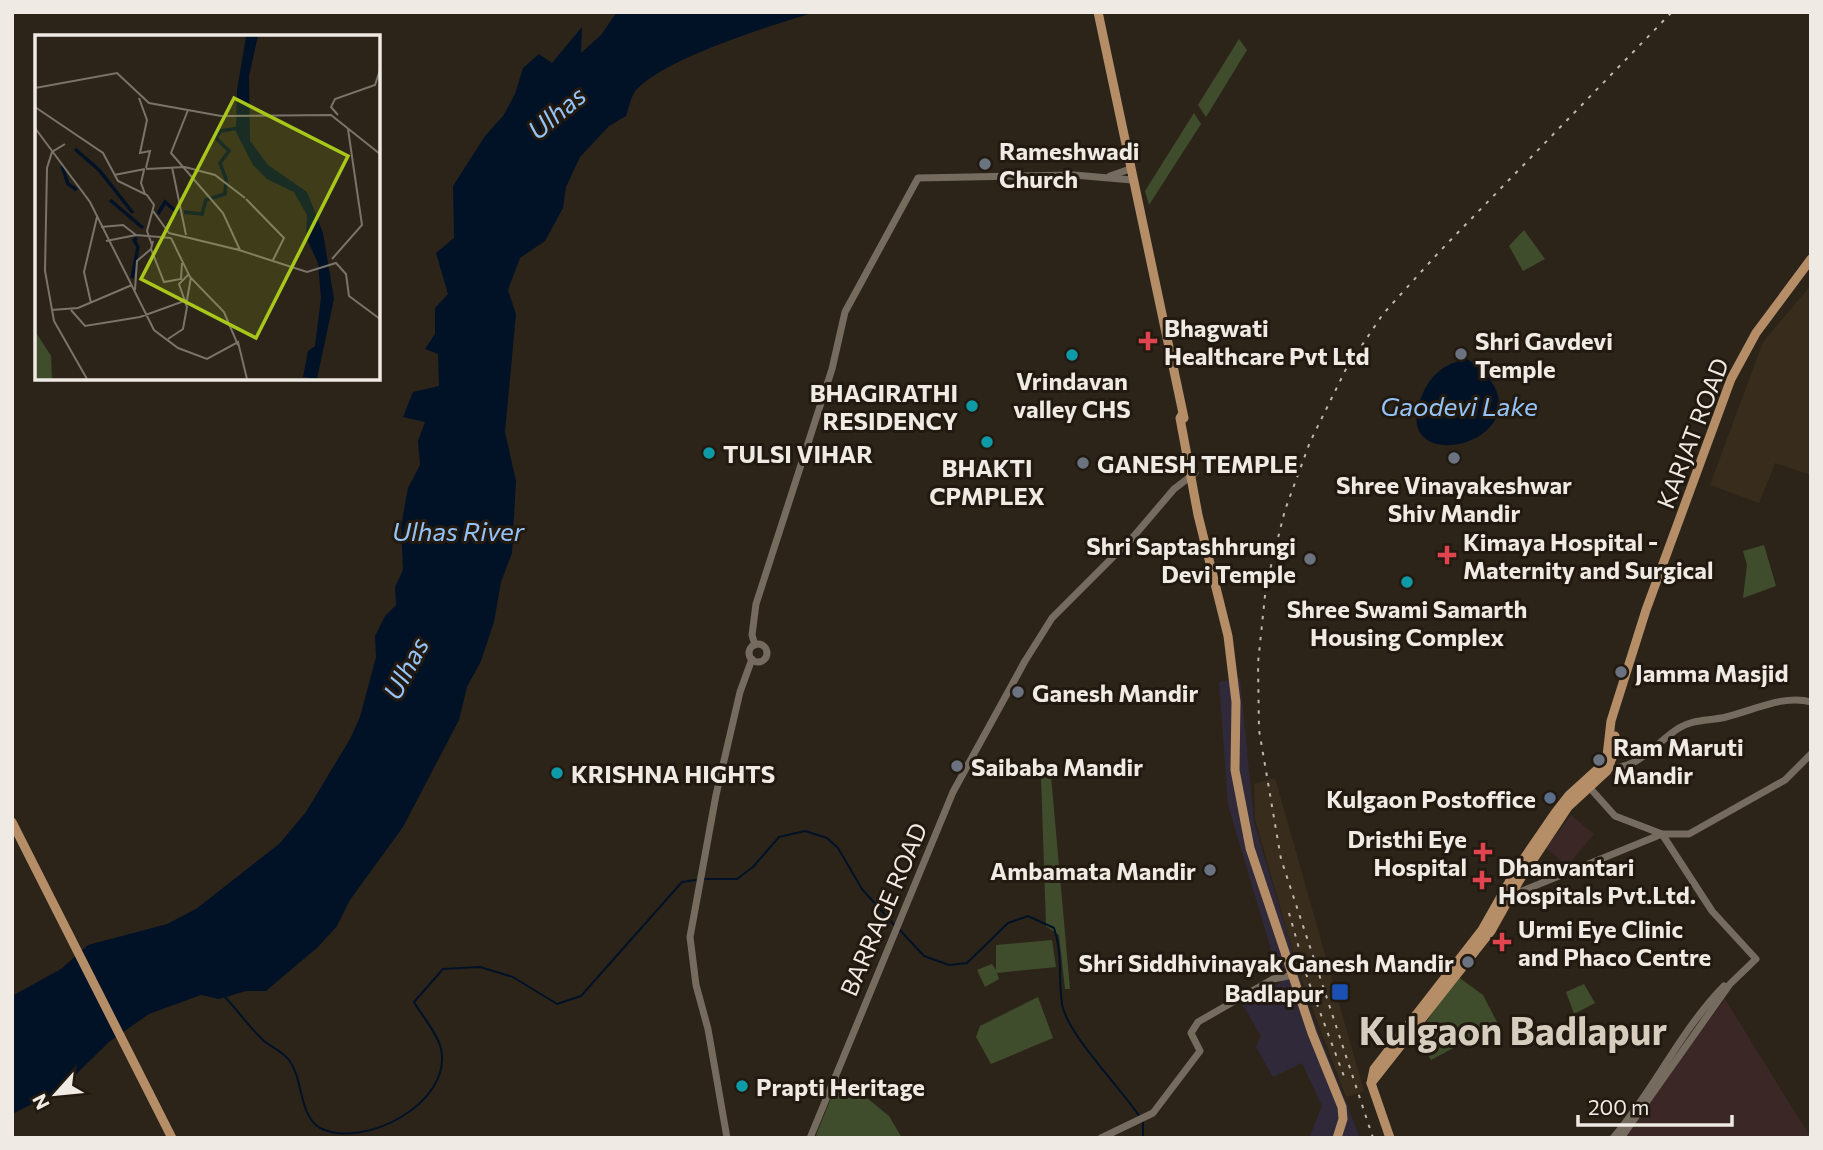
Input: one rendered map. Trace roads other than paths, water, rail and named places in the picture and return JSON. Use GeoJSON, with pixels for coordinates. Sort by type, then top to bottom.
{"type":"FeatureCollection","features":[{"type":"Feature","properties":{"kind":"main road"},"geometry":{"type":"LineString","coordinates":[[1098,12],[1201,519],[1228,636],[1236,702],[1235,770],[1245,828],[1293,975],[1342,1107],[1343,1119],[1338,1138]]}},
{"type":"Feature","properties":{"kind":"main road","name":"KARJAT ROAD"},"geometry":{"type":"LineString","coordinates":[[1605,767],[1611,721],[1736,368],[1756,333],[1811,259]]}},
{"type":"Feature","properties":{"kind":"main road","name":"KARJAT ROAD"},"geometry":{"type":"LineString","coordinates":[[1670,551],[1742,370],[1763,333],[1811,268]]}},
{"type":"Feature","properties":{"kind":"main road"},"geometry":{"type":"LineString","coordinates":[[1390,1138],[1371,1083],[1374,1069],[1482,930],[1568,807],[1605,767]]}},
{"type":"Feature","properties":{"kind":"main road"},"geometry":{"type":"LineString","coordinates":[[1508,894],[1555,813],[1569,795],[1605,767]]}},
{"type":"Feature","properties":{"kind":"main road"},"geometry":{"type":"LineString","coordinates":[[12,822],[172,1138]]}},
{"type":"Feature","properties":{"kind":"street"},"geometry":{"type":"LineString","coordinates":[[1110,176],[1130,169]]}},
{"type":"Feature","properties":{"kind":"street"},"geometry":{"type":"LineString","coordinates":[[755,645],[752,635],[756,604],[832,369],[845,312],[918,178],[1110,176],[1132,180]]}},
{"type":"Feature","properties":{"kind":"street","name":"BARRAGE ROAD"},"geometry":{"type":"LineString","coordinates":[[810,1138],[963,769],[1002,701],[1052,618],[1174,493],[1193,477]]}},
{"type":"Feature","properties":{"kind":"street"},"geometry":{"type":"LineString","coordinates":[[727,1138],[708,1029],[690,956],[690,937],[697,892],[740,692],[752,659],[750,652],[755,645]]}},
{"type":"Feature","properties":{"kind":"street"},"geometry":{"type":"LineString","coordinates":[[752,659],[762,662],[767,655],[764,647],[755,645]]}},
{"type":"Feature","properties":{"kind":"street"},"geometry":{"type":"LineString","coordinates":[[1605,767],[1619,769],[1635,762],[1680,727],[1698,720],[1723,718],[1777,702],[1811,702]]}},
{"type":"Feature","properties":{"kind":"street"},"geometry":{"type":"LineString","coordinates":[[1589,787],[1615,816],[1662,834],[1676,836],[1703,829],[1785,780],[1811,754]]}},
{"type":"Feature","properties":{"kind":"street"},"geometry":{"type":"LineString","coordinates":[[1508,894],[1662,834]]}},
{"type":"Feature","properties":{"kind":"street"},"geometry":{"type":"LineString","coordinates":[[1662,834],[1712,911],[1754,958]]}},
{"type":"Feature","properties":{"kind":"street"},"geometry":{"type":"LineString","coordinates":[[1613,1138],[1705,1008],[1754,958]]}},
{"type":"Feature","properties":{"kind":"street"},"geometry":{"type":"LineString","coordinates":[[1621,1138],[1730,984],[1754,958]]}},
{"type":"Feature","properties":{"kind":"street"},"geometry":{"type":"LineString","coordinates":[[1103,1136],[1148,1115],[1200,1051],[1191,1033],[1198,1022],[1273,979],[1293,975]]}},
{"type":"Feature","properties":{"kind":"water","name":"Ulhas River"},"geometry":{"type":"Polygon","coordinates":[[[617,12],[815,12],[694,55],[651,78],[636,90],[626,116],[609,126],[580,157],[566,187],[563,208],[545,241],[520,258],[508,290],[516,314],[505,432],[516,481],[512,553],[501,582],[494,622],[481,661],[467,687],[459,720],[403,827],[350,900],[337,926],[318,947],[266,991],[246,991],[219,999],[201,995],[149,1014],[109,1042],[60,1090],[12,1114],[12,996],[61,969],[88,945],[167,924],[196,909],[279,844],[306,812],[350,739],[360,717],[376,657],[375,636],[385,616],[396,605],[395,587],[403,570],[401,526],[408,488],[420,465],[418,441],[425,422],[403,417],[413,392],[439,386],[438,354],[425,349],[435,334],[435,308],[448,294],[436,253],[454,238],[453,186],[485,136],[503,116],[515,94],[523,68],[539,54],[552,63],[582,27],[581,53],[601,35],[617,12]]]}},
{"type":"Feature","properties":{"kind":"water","name":"Gaodevi Lake"},"geometry":{"type":"Polygon","coordinates":[[[1467,359],[1491,381],[1499,404],[1493,423],[1479,436],[1459,444],[1439,445],[1423,437],[1417,420],[1423,393],[1441,370],[1467,359]]]}},
{"type":"Feature","properties":{"kind":"waterway"},"geometry":{"type":"LineString","coordinates":[[705,879],[737,879],[753,867],[779,837],[805,831],[827,838],[838,848],[862,889],[895,926]]}},
{"type":"Feature","properties":{"kind":"waterway"},"geometry":{"type":"LineString","coordinates":[[225,997],[264,1041],[289,1060],[297,1077],[304,1106],[313,1122],[320,1128],[338,1133],[359,1133],[401,1117],[419,1104],[433,1087],[441,1069],[441,1049],[414,1002],[443,969],[480,967],[513,977],[557,1004],[581,996],[682,882],[696,880]]}},
{"type":"Feature","properties":{"kind":"waterway"},"geometry":{"type":"LineString","coordinates":[[899,929],[924,956],[949,965],[967,963],[1008,923],[1028,916],[1054,928],[1062,1004],[1066,1016],[1084,1045],[1140,1117]]}},
{"type":"Feature","properties":{"kind":"waterway"},"geometry":{"type":"LineString","coordinates":[[1143,1122],[1143,1138]]}},
{"type":"Feature","properties":{"kind":"railway"},"geometry":{"type":"LineString","coordinates":[[1373,1138],[1281,859],[1259,730],[1258,663],[1266,586],[1285,510],[1310,442],[1346,369],[1383,314],[1440,251],[1672,12]]}},
{"type":"Feature","properties":{"kind":"railway"},"geometry":{"type":"LineString","coordinates":[[1289,913],[1308,980],[1345,1079]]}},
{"type":"Feature","properties":{"kind":"place","name":"Rameshwadi Church"},"geometry":{"type":"Point","coordinates":[985,164]}},
{"type":"Feature","properties":{"kind":"place","name":"Bhagwati Healthcare Pvt Ltd"},"geometry":{"type":"Point","coordinates":[1148,341]}},
{"type":"Feature","properties":{"kind":"place","name":"Shri Gavdevi Temple"},"geometry":{"type":"Point","coordinates":[1461,354]}},
{"type":"Feature","properties":{"kind":"place","name":"Vrindavan valley CHS"},"geometry":{"type":"Point","coordinates":[1072,355]}},
{"type":"Feature","properties":{"kind":"place","name":"BHAGIRATHI RESIDENCY"},"geometry":{"type":"Point","coordinates":[972,406]}},
{"type":"Feature","properties":{"kind":"place","name":"BHAKTI CPMPLEX"},"geometry":{"type":"Point","coordinates":[987,442]}},
{"type":"Feature","properties":{"kind":"place","name":"TULSI VIHAR"},"geometry":{"type":"Point","coordinates":[709,453]}},
{"type":"Feature","properties":{"kind":"place","name":"Shree Vinayakeshwar Shiv Mandir"},"geometry":{"type":"Point","coordinates":[1454,458]}},
{"type":"Feature","properties":{"kind":"place","name":"GANESH TEMPLE"},"geometry":{"type":"Point","coordinates":[1083,463]}},
{"type":"Feature","properties":{"kind":"place","name":"Kimaya Hospital - Maternity and Surgical"},"geometry":{"type":"Point","coordinates":[1447,555]}},
{"type":"Feature","properties":{"kind":"place","name":"Shri Saptashhrungi Devi Temple"},"geometry":{"type":"Point","coordinates":[1310,559]}},
{"type":"Feature","properties":{"kind":"place","name":"Shree Swami Samarth Housing Complex"},"geometry":{"type":"Point","coordinates":[1407,582]}},
{"type":"Feature","properties":{"kind":"place","name":"Jamma Masjid"},"geometry":{"type":"Point","coordinates":[1621,672]}},
{"type":"Feature","properties":{"kind":"place","name":"Ganesh Mandir"},"geometry":{"type":"Point","coordinates":[1018,692]}},
{"type":"Feature","properties":{"kind":"place","name":"Ram Maruti Mandir"},"geometry":{"type":"Point","coordinates":[1599,760]}},
{"type":"Feature","properties":{"kind":"place","name":"Saibaba Mandir"},"geometry":{"type":"Point","coordinates":[957,766]}},
{"type":"Feature","properties":{"kind":"place","name":"KRISHNA HIGHTS"},"geometry":{"type":"Point","coordinates":[557,773]}},
{"type":"Feature","properties":{"kind":"place","name":"Kulgaon Postoffice"},"geometry":{"type":"Point","coordinates":[1550,798]}},
{"type":"Feature","properties":{"kind":"place","name":"Dristhi Eye Hospital"},"geometry":{"type":"Point","coordinates":[1483,852]}},
{"type":"Feature","properties":{"kind":"place","name":"Ambamata Mandir"},"geometry":{"type":"Point","coordinates":[1210,870]}},
{"type":"Feature","properties":{"kind":"place","name":"Dhanvantari Hospitals Pvt.Ltd."},"geometry":{"type":"Point","coordinates":[1482,880]}},
{"type":"Feature","properties":{"kind":"place","name":"Urmi Eye Clinic and Phaco Centre"},"geometry":{"type":"Point","coordinates":[1502,942]}},
{"type":"Feature","properties":{"kind":"place","name":"Shri Siddhivinayak Ganesh Mandir"},"geometry":{"type":"Point","coordinates":[1468,962]}},
{"type":"Feature","properties":{"kind":"place","name":"Badlapur"},"geometry":{"type":"Point","coordinates":[1340,992]}},
{"type":"Feature","properties":{"kind":"place","name":"Prapti Heritage"},"geometry":{"type":"Point","coordinates":[742,1086]}},
{"type":"Feature","properties":{"kind":"district","name":"Kulgaon Badlapur"},"geometry":{"type":"Point","coordinates":[1513,1029]}},
{"type":"Feature","properties":{"kind":"water label","name":"Ulhas"},"geometry":{"type":"Point","coordinates":[556,112]}},
{"type":"Feature","properties":{"kind":"water label","name":"Ulhas"},"geometry":{"type":"Point","coordinates":[405,668]}}]}
